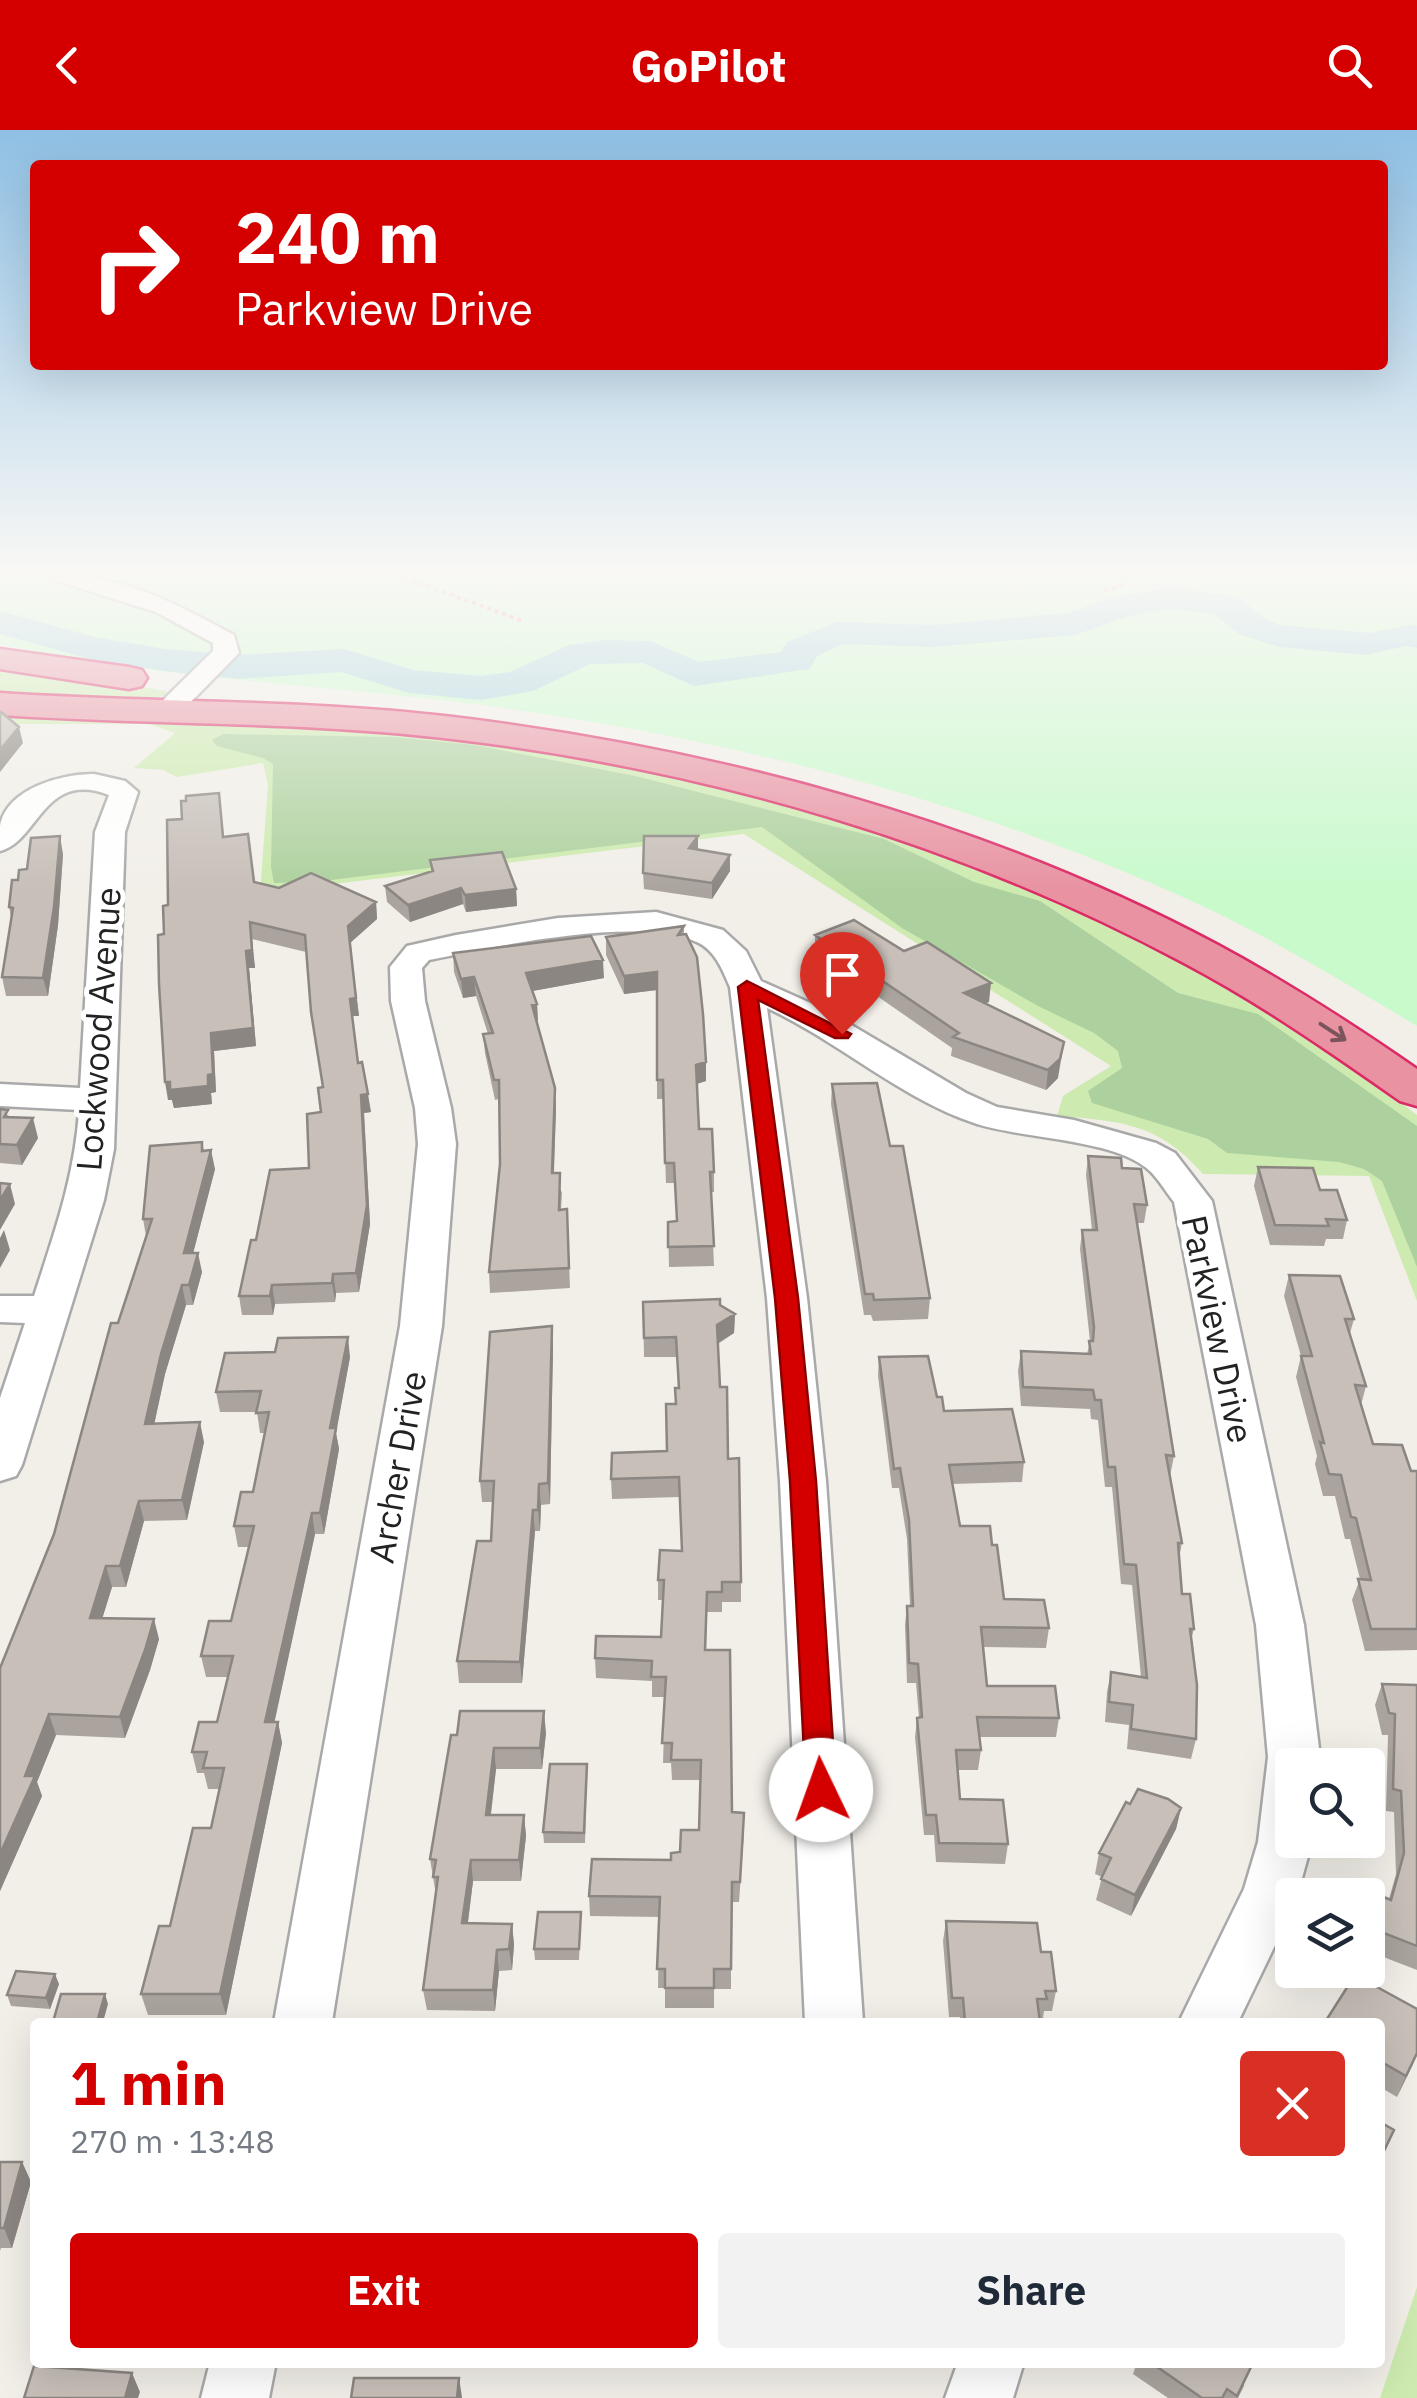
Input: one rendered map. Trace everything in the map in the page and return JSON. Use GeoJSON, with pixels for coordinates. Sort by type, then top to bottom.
{"type":"FeatureCollection","features":[{"type":"Feature","properties":{"kind":"highway"},"geometry":{"type":"LineString","coordinates":[[128,681],[384,722],[512,736],[686,770],[848,813],[1000,864],[1168,936],[1290,1004],[1417,1091]]}},
{"type":"Feature","properties":{"kind":"highway"},"geometry":{"type":"LineString","coordinates":[[0,704],[187,691],[406,705],[551,726],[695,754],[877,801],[1027,851],[1177,914],[1302,980],[1417,1053]]}},
{"type":"Feature","properties":{"kind":"street"},"geometry":{"type":"LineString","coordinates":[[187,691],[198,681]]}},
{"type":"Feature","properties":{"kind":"street","name":"Lockwood Avenue"},"geometry":{"type":"LineString","coordinates":[[0,842],[40,796],[54,790],[94,783],[114,785],[124,792],[110,832],[99,1100],[85,1200],[0,1465]]}},
{"type":"Feature","properties":{"kind":"street","name":"Archer Drive"},"geometry":{"type":"LineString","coordinates":[[304,2018],[421,1326],[437,1144],[433,1108],[408,1001],[406,967],[418,953],[456,945],[621,922],[676,924],[712,938],[734,958],[747,987]]}},
{"type":"Feature","properties":{"kind":"street"},"geometry":{"type":"LineString","coordinates":[[747,987],[787,1298],[801,1463],[834,2018]]}},
{"type":"Feature","properties":{"kind":"street","name":"Parkview Drive"},"geometry":{"type":"LineString","coordinates":[[747,987],[814,1017],[970,1108],[1014,1123],[1074,1132],[1143,1151],[1162,1161],[1193,1201],[1270,1577],[1292,1712],[1292,1790],[1285,1843],[1244,1956],[1210,2018]]}},
{"type":"Feature","properties":{"kind":"street"},"geometry":{"type":"LineString","coordinates":[[0,1095],[99,1100]]}},
{"type":"Feature","properties":{"kind":"street"},"geometry":{"type":"LineString","coordinates":[[0,1309],[50,1310]]}},
{"type":"Feature","properties":{"kind":"street"},"geometry":{"type":"LineString","coordinates":[[235,2398],[242,2368]]}},
{"type":"Feature","properties":{"kind":"street"},"geometry":{"type":"LineString","coordinates":[[979,2398],[990,2368]]}},
{"type":"Feature","properties":{"kind":"green space"},"geometry":{"type":"Polygon","coordinates":[[[0,681],[104,681],[167,694],[153,700],[0,696],[0,681]]]}},
{"type":"Feature","properties":{"kind":"green space"},"geometry":{"type":"Polygon","coordinates":[[[255,681],[1417,681],[1417,1026],[1213,911],[1044,840],[957,810],[780,760],[690,740],[446,701],[255,681]]]}},
{"type":"Feature","properties":{"kind":"green space"},"geometry":{"type":"Polygon","coordinates":[[[0,712],[426,733],[544,751],[710,785],[823,816],[921,847],[1083,909],[1224,979],[1338,1053],[1417,1115],[1417,1301],[1369,1176],[1203,1174],[1170,1144],[1137,1128],[1057,1116],[1063,1096],[1111,1066],[744,834],[260,893],[268,785],[263,763],[177,777],[163,770],[134,768],[175,733],[149,724],[0,724],[0,712]]]}},
{"type":"Feature","properties":{"kind":"green space"},"geometry":{"type":"Polygon","coordinates":[[[223,734],[394,737],[475,745],[635,776],[884,839],[974,882],[1040,901],[1178,993],[1258,1014],[1417,1126],[1417,1267],[1382,1181],[1364,1169],[1339,1162],[1227,1153],[1208,1139],[1092,1103],[1088,1091],[1122,1068],[1118,1051],[1094,1033],[1038,1006],[902,928],[762,827],[315,882],[274,883],[273,764],[217,746],[212,740],[223,734]]]}},
{"type":"Feature","properties":{"kind":"green space"},"geometry":{"type":"Polygon","coordinates":[[[1417,2287],[1417,2398],[1380,2398],[1417,2287]]]}},
{"type":"Feature","properties":{"kind":"building"},"geometry":{"type":"Polygon","coordinates":[[[0,713],[19,727],[0,750],[0,713]]]}},
{"type":"Feature","properties":{"kind":"building"},"geometry":{"type":"Polygon","coordinates":[[[219,793],[223,837],[248,834],[254,882],[279,888],[311,873],[376,902],[348,926],[356,998],[350,999],[358,1063],[362,1062],[368,1094],[361,1095],[367,1205],[356,1273],[333,1274],[332,1283],[272,1285],[270,1296],[239,1296],[251,1240],[256,1240],[270,1170],[309,1168],[307,1114],[321,1112],[318,1088],[323,1087],[311,1012],[305,935],[250,922],[252,950],[246,951],[253,1028],[211,1033],[213,1074],[208,1075],[208,1086],[170,1090],[170,1082],[165,1082],[158,935],[164,934],[163,906],[168,905],[167,820],[182,819],[181,801],[186,801],[186,796],[219,793]]]}},
{"type":"Feature","properties":{"kind":"building"},"geometry":{"type":"Polygon","coordinates":[[[60,836],[43,978],[2,977],[13,908],[9,907],[12,880],[18,880],[19,870],[27,869],[31,838],[60,836]]]}},
{"type":"Feature","properties":{"kind":"building"},"geometry":{"type":"Polygon","coordinates":[[[644,836],[698,836],[689,848],[730,855],[712,883],[643,873],[644,836]]]}},
{"type":"Feature","properties":{"kind":"building"},"geometry":{"type":"Polygon","coordinates":[[[502,852],[516,889],[465,895],[461,888],[408,905],[385,886],[433,871],[430,860],[502,852]]]}},
{"type":"Feature","properties":{"kind":"building"},"geometry":{"type":"Polygon","coordinates":[[[854,920],[904,951],[927,942],[991,983],[964,993],[1064,1042],[1060,1059],[1048,1070],[953,1037],[959,1033],[815,935],[854,920]]]}},
{"type":"Feature","properties":{"kind":"building"},"geometry":{"type":"Polygon","coordinates":[[[684,926],[678,935],[686,934],[697,957],[703,1014],[706,1062],[696,1065],[699,1129],[712,1129],[714,1246],[668,1247],[668,1222],[677,1221],[674,1163],[665,1163],[663,1080],[657,1080],[657,972],[624,976],[606,937],[684,926]]]}},
{"type":"Feature","properties":{"kind":"building"},"geometry":{"type":"Polygon","coordinates":[[[591,936],[603,960],[526,973],[537,1004],[532,1005],[555,1088],[552,1173],[560,1173],[559,1210],[567,1209],[569,1268],[489,1272],[500,1164],[499,1080],[494,1080],[483,1034],[493,1033],[474,977],[461,979],[453,953],[591,936]]]}},
{"type":"Feature","properties":{"kind":"building"},"geometry":{"type":"Polygon","coordinates":[[[877,1083],[890,1146],[903,1146],[930,1298],[874,1300],[873,1294],[865,1294],[832,1084],[877,1083]]]}},
{"type":"Feature","properties":{"kind":"building"},"geometry":{"type":"Polygon","coordinates":[[[0,1109],[8,1110],[4,1117],[33,1118],[17,1145],[0,1144],[0,1109]]]}},
{"type":"Feature","properties":{"kind":"building"},"geometry":{"type":"Polygon","coordinates":[[[202,1142],[202,1151],[211,1150],[184,1253],[198,1253],[189,1285],[182,1285],[145,1424],[200,1422],[182,1500],[139,1501],[120,1566],[106,1566],[90,1618],[154,1619],[120,1717],[49,1714],[25,1776],[35,1776],[0,1854],[0,1668],[54,1534],[111,1323],[118,1323],[152,1219],[143,1219],[150,1146],[202,1142]]]}},
{"type":"Feature","properties":{"kind":"building"},"geometry":{"type":"Polygon","coordinates":[[[1088,1156],[1121,1158],[1122,1168],[1141,1169],[1147,1205],[1134,1204],[1174,1456],[1166,1455],[1182,1543],[1178,1543],[1182,1594],[1190,1594],[1197,1685],[1196,1739],[1131,1729],[1133,1705],[1109,1702],[1111,1672],[1147,1678],[1136,1565],[1124,1564],[1115,1467],[1108,1467],[1101,1400],[1095,1400],[1093,1390],[1023,1387],[1021,1351],[1091,1354],[1089,1341],[1093,1341],[1094,1327],[1082,1230],[1097,1230],[1088,1156]]]}},
{"type":"Feature","properties":{"kind":"building"},"geometry":{"type":"Polygon","coordinates":[[[1258,1167],[1313,1168],[1320,1190],[1337,1190],[1347,1220],[1326,1219],[1329,1226],[1275,1225],[1258,1167]]]}},
{"type":"Feature","properties":{"kind":"building"},"geometry":{"type":"Polygon","coordinates":[[[0,1183],[10,1184],[0,1200],[0,1183]]]}},
{"type":"Feature","properties":{"kind":"building"},"geometry":{"type":"Polygon","coordinates":[[[1289,1275],[1340,1276],[1354,1319],[1345,1319],[1366,1386],[1355,1385],[1373,1444],[1402,1445],[1411,1471],[1417,1471],[1417,1629],[1371,1629],[1358,1579],[1371,1580],[1341,1475],[1329,1474],[1320,1442],[1324,1443],[1301,1356],[1312,1356],[1289,1275]]]}},
{"type":"Feature","properties":{"kind":"building"},"geometry":{"type":"Polygon","coordinates":[[[720,1299],[720,1305],[735,1314],[717,1325],[720,1387],[727,1387],[728,1459],[739,1458],[741,1582],[722,1582],[722,1592],[707,1592],[705,1650],[730,1650],[732,1812],[744,1813],[740,1882],[732,1882],[731,1969],[714,1969],[714,1988],[665,1988],[665,1969],[657,1969],[660,1897],[589,1896],[592,1859],[671,1860],[671,1853],[680,1852],[681,1830],[699,1830],[701,1760],[671,1760],[672,1743],[662,1743],[666,1677],[651,1677],[652,1661],[595,1658],[596,1636],[661,1637],[664,1580],[658,1580],[660,1550],[682,1551],[679,1477],[611,1479],[612,1453],[667,1451],[666,1404],[676,1404],[675,1388],[679,1388],[676,1337],[644,1338],[643,1302],[720,1299]]]}},
{"type":"Feature","properties":{"kind":"building"},"geometry":{"type":"Polygon","coordinates":[[[552,1326],[548,1483],[539,1484],[538,1510],[533,1510],[520,1662],[457,1661],[477,1541],[491,1541],[494,1481],[480,1481],[490,1332],[552,1326]]]}},
{"type":"Feature","properties":{"kind":"building"},"geometry":{"type":"Polygon","coordinates":[[[348,1337],[330,1428],[336,1428],[320,1513],[312,1513],[265,1722],[278,1722],[220,1994],[141,1994],[159,1926],[170,1926],[193,1828],[211,1828],[224,1768],[203,1768],[207,1752],[192,1752],[199,1722],[217,1722],[233,1656],[201,1656],[209,1621],[231,1621],[254,1526],[234,1526],[241,1492],[253,1492],[269,1412],[256,1413],[261,1391],[216,1392],[225,1353],[275,1352],[278,1338],[348,1337]]]}},
{"type":"Feature","properties":{"kind":"building"},"geometry":{"type":"Polygon","coordinates":[[[928,1356],[944,1411],[1012,1409],[1024,1462],[949,1465],[960,1526],[990,1526],[992,1545],[997,1545],[1004,1599],[1044,1600],[1049,1628],[981,1627],[987,1686],[1055,1686],[1059,1718],[977,1717],[981,1750],[956,1750],[960,1799],[1003,1800],[1008,1844],[939,1843],[936,1815],[926,1815],[917,1718],[922,1717],[918,1664],[909,1663],[907,1606],[913,1606],[909,1520],[900,1468],[894,1469],[879,1357],[928,1356]]]}},
{"type":"Feature","properties":{"kind":"building"},"geometry":{"type":"Polygon","coordinates":[[[1382,1684],[1417,1685],[1417,1946],[1385,1933],[1385,1898],[1391,1900],[1404,1853],[1401,1791],[1393,1789],[1395,1714],[1389,1713],[1382,1684]]]}},
{"type":"Feature","properties":{"kind":"building"},"geometry":{"type":"Polygon","coordinates":[[[460,1711],[544,1711],[540,1748],[494,1748],[486,1815],[524,1815],[519,1860],[471,1860],[462,1923],[512,1924],[509,1949],[497,1950],[493,1990],[423,1990],[438,1877],[433,1877],[436,1860],[430,1859],[451,1735],[457,1735],[460,1711]]]}},
{"type":"Feature","properties":{"kind":"building"},"geometry":{"type":"Polygon","coordinates":[[[550,1764],[587,1764],[584,1833],[543,1832],[550,1764]]]}},
{"type":"Feature","properties":{"kind":"building"},"geometry":{"type":"Polygon","coordinates":[[[1138,1789],[1181,1808],[1135,1895],[1101,1879],[1111,1858],[1099,1853],[1126,1802],[1130,1804],[1138,1789]]]}},
{"type":"Feature","properties":{"kind":"building"},"geometry":{"type":"Polygon","coordinates":[[[538,1912],[581,1912],[579,1949],[534,1949],[538,1912]]]}},
{"type":"Feature","properties":{"kind":"building"},"geometry":{"type":"Polygon","coordinates":[[[946,1921],[1037,1923],[1041,1952],[1051,1952],[1056,1991],[1045,1991],[1047,1999],[1037,1999],[1039,2018],[965,2018],[963,1998],[952,1998],[946,1921]]]}},
{"type":"Feature","properties":{"kind":"building"},"geometry":{"type":"Polygon","coordinates":[[[16,1971],[55,1974],[46,1998],[7,1995],[16,1971]]]}},
{"type":"Feature","properties":{"kind":"building"},"geometry":{"type":"Polygon","coordinates":[[[1347,1988],[1379,1988],[1417,2009],[1417,2053],[1406,2076],[1385,2064],[1385,2018],[1328,2018],[1347,1988]]]}},
{"type":"Feature","properties":{"kind":"building"},"geometry":{"type":"Polygon","coordinates":[[[61,1994],[105,1994],[98,2018],[54,2018],[61,1994]]]}},
{"type":"Feature","properties":{"kind":"building"},"geometry":{"type":"Polygon","coordinates":[[[1385,2125],[1394,2130],[1385,2149],[1385,2125]]]}},
{"type":"Feature","properties":{"kind":"building"},"geometry":{"type":"Polygon","coordinates":[[[0,2162],[22,2162],[4,2228],[0,2228],[0,2162]]]}},
{"type":"Feature","properties":{"kind":"building"},"geometry":{"type":"Polygon","coordinates":[[[33,2368],[132,2373],[125,2398],[24,2398],[33,2368]]]}},
{"type":"Feature","properties":{"kind":"building"},"geometry":{"type":"Polygon","coordinates":[[[1159,2368],[1251,2368],[1237,2396],[1227,2389],[1222,2398],[1202,2398],[1159,2368]]]}},
{"type":"Feature","properties":{"kind":"building"},"geometry":{"type":"Polygon","coordinates":[[[354,2378],[459,2378],[457,2398],[351,2398],[354,2378]]]}},
{"type":"Feature","properties":{"kind":"waterway"},"geometry":{"type":"LineString","coordinates":[[409,681],[481,688],[524,681]]}},
{"type":"Feature","properties":{"kind":"route"},"geometry":{"type":"LineString","coordinates":[[821,1790],[803,1481],[787,1298],[747,987],[842,1034]]}}]}
